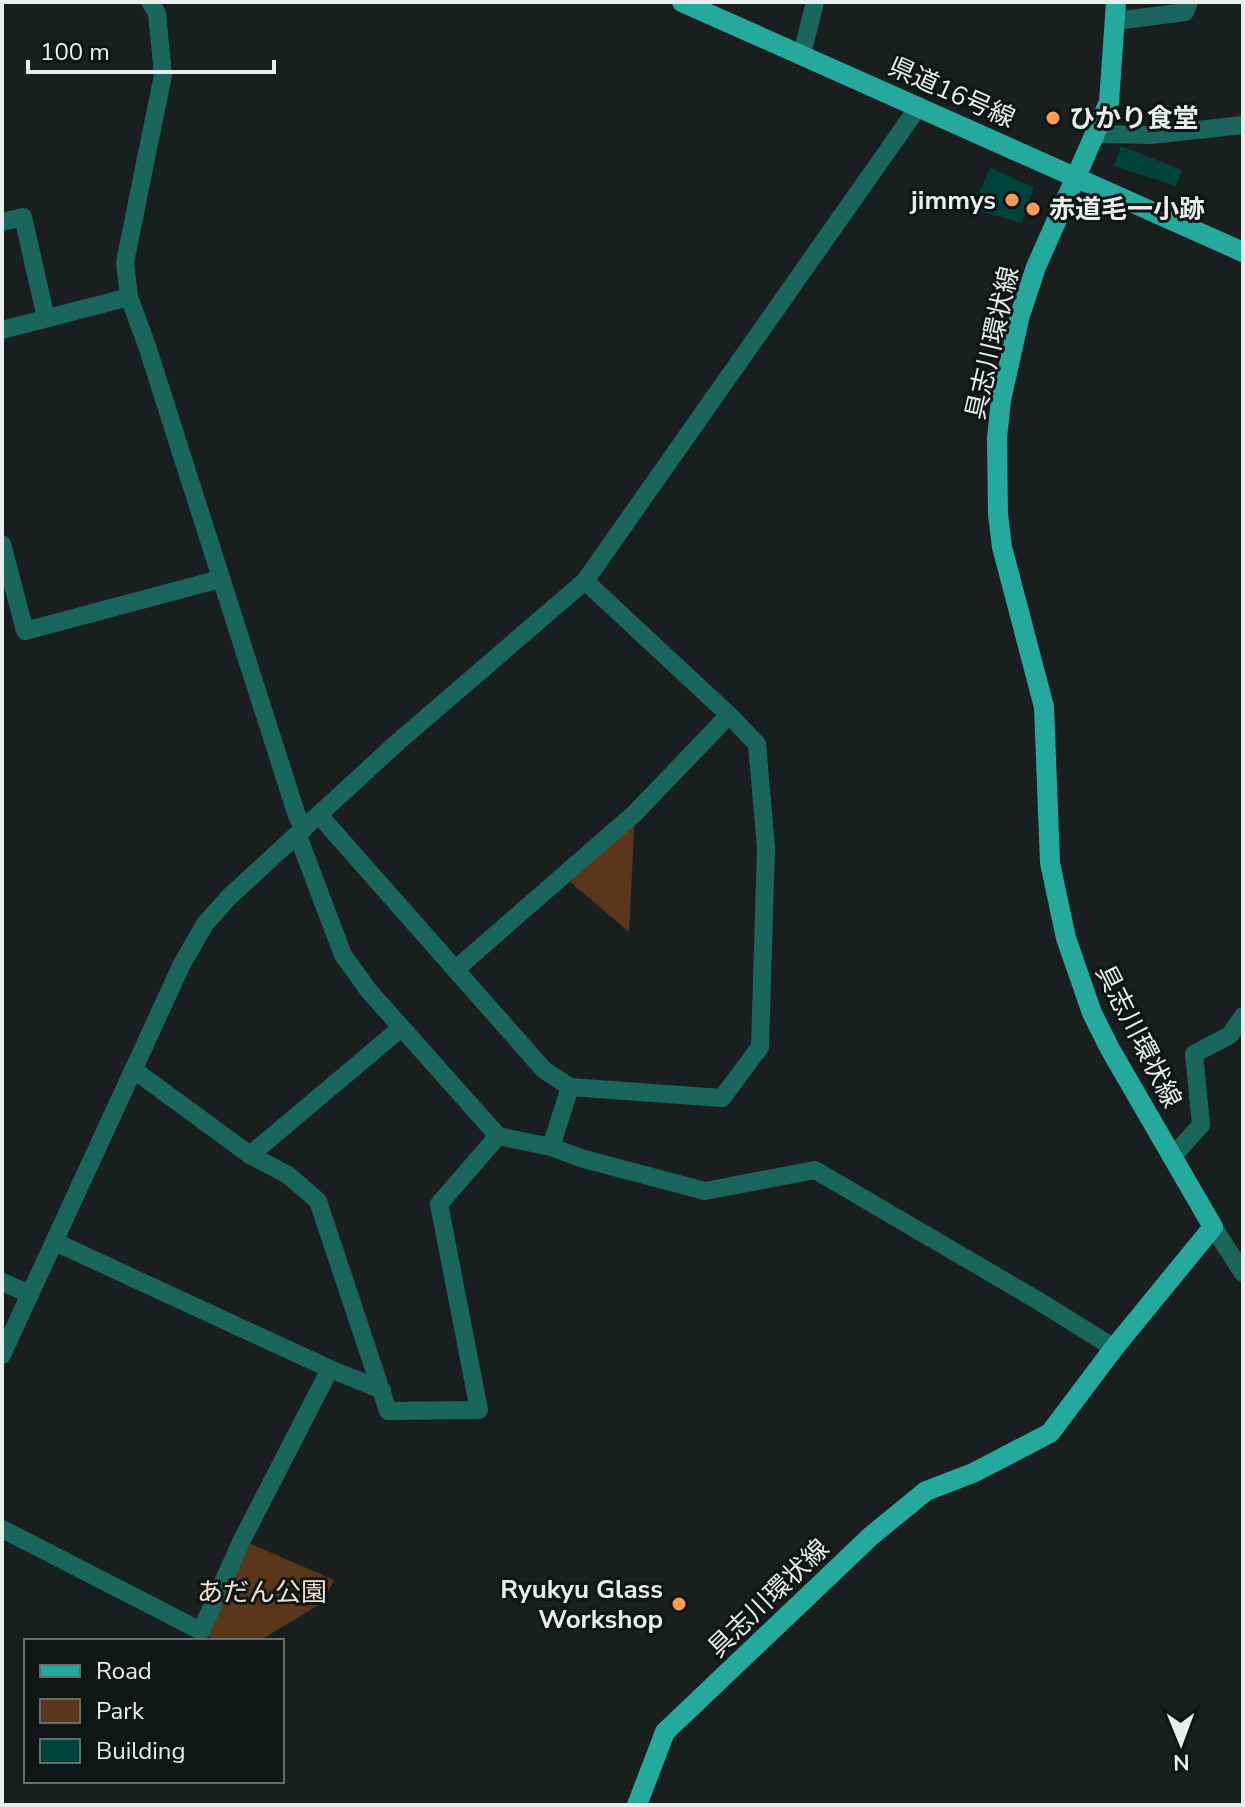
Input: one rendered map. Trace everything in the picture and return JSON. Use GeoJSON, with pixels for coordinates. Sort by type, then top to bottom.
{"type":"FeatureCollection","features":[{"type":"Feature","properties":{"kind":"main road","name":"県道16号線"},"geometry":{"type":"LineString","coordinates":[[682,2],[1243,252]]}},
{"type":"Feature","properties":{"kind":"main road","name":"具志川環状線"},"geometry":{"type":"LineString","coordinates":[[637,1805],[665,1732],[871,1536],[926,1491],[973,1473],[1050,1433],[1114,1348],[1213,1227],[1092,1013],[1066,938],[1050,863],[1044,707],[1002,547],[998,514],[997,438],[1001,400],[1020,315],[1036,267],[1109,102],[1116,11]]}},
{"type":"Feature","properties":{"kind":"street"},"geometry":{"type":"LineString","coordinates":[[150,2],[157,13],[163,75],[125,262],[129,297],[343,955],[369,991],[498,1136],[551,1147],[584,1159],[705,1191],[815,1170],[1114,1348]]}},
{"type":"Feature","properties":{"kind":"street"},"geometry":{"type":"LineString","coordinates":[[802,54],[815,2]]}},
{"type":"Feature","properties":{"kind":"street"},"geometry":{"type":"LineString","coordinates":[[1116,11],[1185,12],[1189,2]]}},
{"type":"Feature","properties":{"kind":"street"},"geometry":{"type":"LineString","coordinates":[[2,1355],[182,964],[205,924],[229,897],[399,741],[585,581],[919,106]]}},
{"type":"Feature","properties":{"kind":"street"},"geometry":{"type":"LineString","coordinates":[[1097,134],[1151,135],[1243,125]]}},
{"type":"Feature","properties":{"kind":"street"},"geometry":{"type":"LineString","coordinates":[[2,222],[23,217],[46,318]]}},
{"type":"Feature","properties":{"kind":"street"},"geometry":{"type":"LineString","coordinates":[[2,330],[129,297]]}},
{"type":"Feature","properties":{"kind":"street"},"geometry":{"type":"LineString","coordinates":[[2,544],[25,631],[220,579]]}},
{"type":"Feature","properties":{"kind":"street"},"geometry":{"type":"LineString","coordinates":[[319,815],[544,1070],[570,1087],[722,1098],[760,1047],[766,848],[757,744],[585,581]]}},
{"type":"Feature","properties":{"kind":"street"},"geometry":{"type":"LineString","coordinates":[[456,969],[635,813],[729,715]]}},
{"type":"Feature","properties":{"kind":"street"},"geometry":{"type":"LineString","coordinates":[[1173,1156],[1201,1125],[1194,1054],[1230,1035],[1243,1016]]}},
{"type":"Feature","properties":{"kind":"street"},"geometry":{"type":"LineString","coordinates":[[250,1155],[401,1028]]}},
{"type":"Feature","properties":{"kind":"street"},"geometry":{"type":"LineString","coordinates":[[134,1070],[250,1155],[288,1175],[318,1201],[388,1411],[479,1410],[439,1204],[498,1136]]}},
{"type":"Feature","properties":{"kind":"street"},"geometry":{"type":"LineString","coordinates":[[551,1147],[570,1087]]}},
{"type":"Feature","properties":{"kind":"street"},"geometry":{"type":"LineString","coordinates":[[1213,1227],[1243,1273]]}},
{"type":"Feature","properties":{"kind":"street"},"geometry":{"type":"LineString","coordinates":[[55,1242],[382,1390]]}},
{"type":"Feature","properties":{"kind":"street"},"geometry":{"type":"LineString","coordinates":[[2,1282],[30,1294]]}},
{"type":"Feature","properties":{"kind":"street"},"geometry":{"type":"LineString","coordinates":[[2,1529],[201,1631],[242,1540],[330,1369]]}},
{"type":"Feature","properties":{"kind":"green space"},"geometry":{"type":"Polygon","coordinates":[[[635,813],[629,932],[562,875],[635,813]]]}},
{"type":"Feature","properties":{"kind":"green space","name":"あだん公園"},"geometry":{"type":"Polygon","coordinates":[[[242,1540],[334,1580],[322,1603],[262,1639],[211,1639],[201,1631],[242,1540]]]}},
{"type":"Feature","properties":{"kind":"building"},"geometry":{"type":"Polygon","coordinates":[[[1121,146],[1182,170],[1176,186],[1114,166],[1121,146]]]}},
{"type":"Feature","properties":{"kind":"building"},"geometry":{"type":"Polygon","coordinates":[[[990,168],[1034,187],[1022,223],[972,209],[990,168]]]}},
{"type":"Feature","properties":{"kind":"place","name":"ひかり食堂"},"geometry":{"type":"Point","coordinates":[1053,118]}},
{"type":"Feature","properties":{"kind":"place","name":"jimmys"},"geometry":{"type":"Point","coordinates":[1012,200]}},
{"type":"Feature","properties":{"kind":"place","name":"赤道毛一小跡"},"geometry":{"type":"Point","coordinates":[1033,209]}},
{"type":"Feature","properties":{"kind":"place","name":"Ryukyu Glass Workshop"},"geometry":{"type":"Point","coordinates":[679,1604]}}]}
